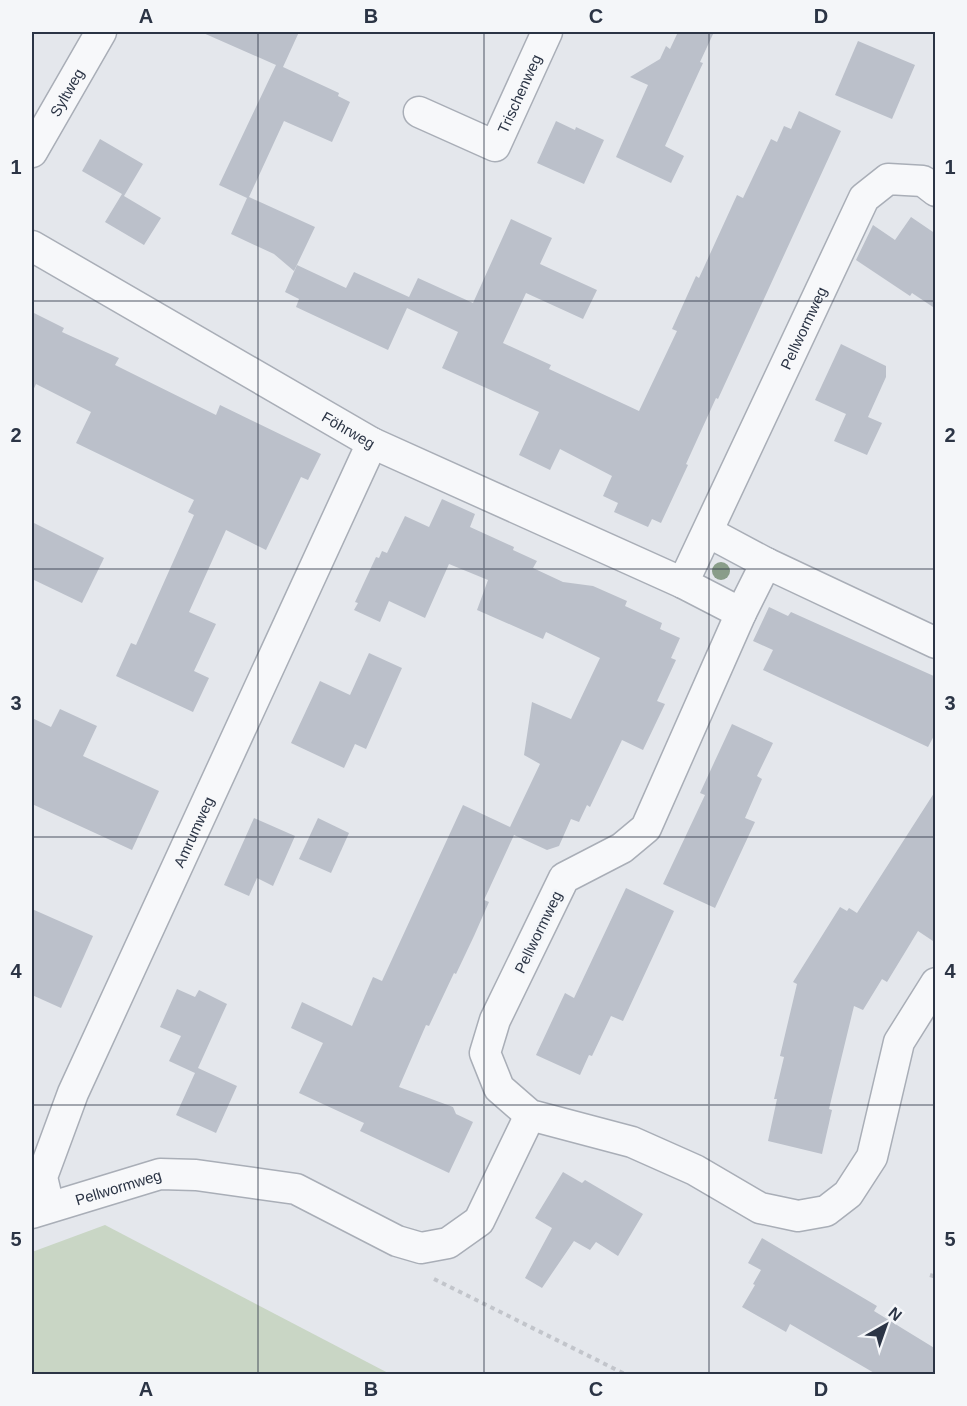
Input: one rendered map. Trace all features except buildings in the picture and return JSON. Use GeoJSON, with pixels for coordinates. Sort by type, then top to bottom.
{"type":"FeatureCollection","features":[{"type":"Feature","properties":{"kind":"street","name":"Syltweg"},"geometry":{"type":"LineString","coordinates":[[32,152],[101,32]]}},
{"type":"Feature","properties":{"kind":"street","name":"Trischenweg"},"geometry":{"type":"LineString","coordinates":[[419,112],[495,146],[547,32]]}},
{"type":"Feature","properties":{"kind":"street","name":"Pellwormweg"},"geometry":{"type":"LineString","coordinates":[[683,583],[864,198],[888,179],[923,181],[936,190]]}},
{"type":"Feature","properties":{"kind":"street","name":"Föhrweg"},"geometry":{"type":"LineString","coordinates":[[32,246],[372,443],[683,583]]}},
{"type":"Feature","properties":{"kind":"street","name":"Amrumweg"},"geometry":{"type":"LineString","coordinates":[[40,1210],[42,1178],[73,1092],[372,443]]}},
{"type":"Feature","properties":{"kind":"street"},"geometry":{"type":"LineString","coordinates":[[708,532],[936,643]]}},
{"type":"Feature","properties":{"kind":"street","name":"Pellwormweg"},"geometry":{"type":"LineString","coordinates":[[766,562],[741,612],[646,828],[622,848],[564,878],[495,1020],[485,1053],[499,1088],[530,1115],[632,1142],[694,1170],[760,1208],[798,1216],[826,1211],[848,1194],[872,1157],[899,1042],[936,983]]}},
{"type":"Feature","properties":{"kind":"street"},"geometry":{"type":"LineString","coordinates":[[683,583],[741,612]]}},
{"type":"Feature","properties":{"kind":"street"},"geometry":{"type":"LineString","coordinates":[[421,1248],[448,1243],[479,1221],[530,1115]]}},
{"type":"Feature","properties":{"kind":"street","name":"Pellwormweg"},"geometry":{"type":"LineString","coordinates":[[40,1210],[160,1174],[235,1179],[297,1189],[397,1240],[421,1248]]}},
{"type":"Feature","properties":{"kind":"path"},"geometry":{"type":"LineString","coordinates":[[421,1248],[434,1280],[625,1374]]}},
{"type":"Feature","properties":{"kind":"green space"},"geometry":{"type":"Polygon","coordinates":[[[105,1225],[390,1374],[32,1374],[32,1252],[105,1225]]]}}]}
